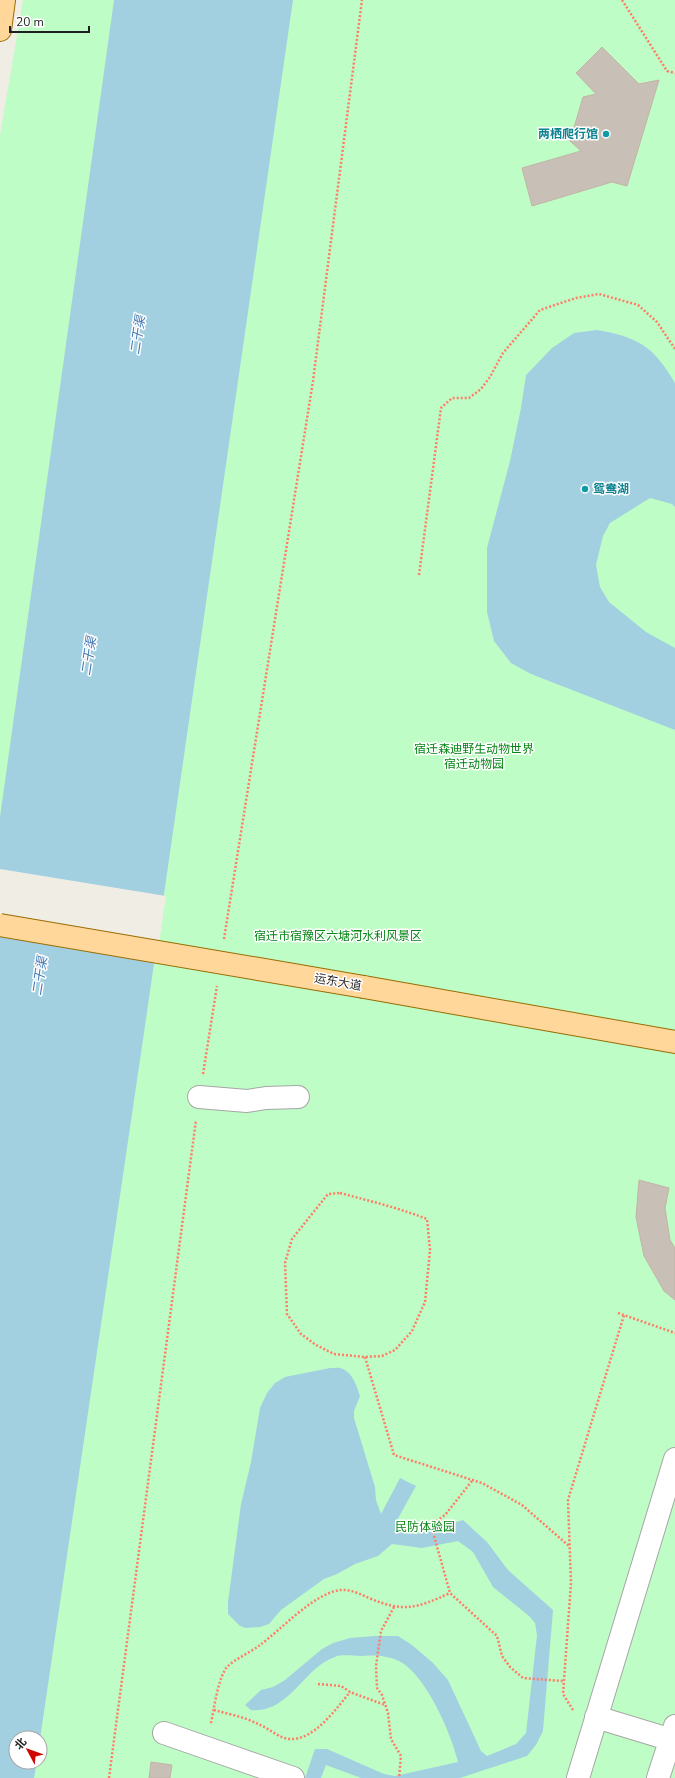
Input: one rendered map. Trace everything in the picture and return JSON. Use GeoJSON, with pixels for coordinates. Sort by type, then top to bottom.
{"type":"FeatureCollection","features":[{"type":"Feature","properties":{"kind":"main road"},"geometry":{"type":"LineString","coordinates":[[0,30],[4,0]]}},
{"type":"Feature","properties":{"kind":"main road","name":"运东大道"},"geometry":{"type":"LineString","coordinates":[[0,925],[675,1042]]}},
{"type":"Feature","properties":{"kind":"lane"},"geometry":{"type":"LineString","coordinates":[[199,1097],[247,1101],[266,1098],[298,1097]]}},
{"type":"Feature","properties":{"kind":"lane"},"geometry":{"type":"LineString","coordinates":[[578,1778],[675,1458]]}},
{"type":"Feature","properties":{"kind":"lane"},"geometry":{"type":"LineString","coordinates":[[596,1717],[674,1736],[658,1778]]}},
{"type":"Feature","properties":{"kind":"lane"},"geometry":{"type":"LineString","coordinates":[[164,1733],[293,1778]]}},
{"type":"Feature","properties":{"kind":"path"},"geometry":{"type":"LineString","coordinates":[[224,940],[313,381],[362,0]]}},
{"type":"Feature","properties":{"kind":"path"},"geometry":{"type":"LineString","coordinates":[[622,0],[667,71],[675,73]]}},
{"type":"Feature","properties":{"kind":"path"},"geometry":{"type":"LineString","coordinates":[[419,574],[441,408],[452,398],[469,398],[481,389],[490,377],[503,353],[540,310],[576,298],[599,294],[638,306],[657,322],[675,349]]}},
{"type":"Feature","properties":{"kind":"path"},"geometry":{"type":"LineString","coordinates":[[109,1778],[199,1097],[218,979]]}},
{"type":"Feature","properties":{"kind":"path"},"geometry":{"type":"LineString","coordinates":[[340,1193],[373,1203],[390,1205],[427,1219],[430,1250],[425,1302],[412,1331],[396,1350],[382,1356],[365,1357],[334,1354],[316,1345],[301,1334],[287,1314],[285,1262],[292,1239],[328,1194],[340,1193]]}},
{"type":"Feature","properties":{"kind":"path"},"geometry":{"type":"LineString","coordinates":[[618,1313],[675,1333]]}},
{"type":"Feature","properties":{"kind":"path"},"geometry":{"type":"LineString","coordinates":[[596,1717],[574,1711],[563,1694],[571,1583],[568,1500],[624,1315]]}},
{"type":"Feature","properties":{"kind":"path"},"geometry":{"type":"LineString","coordinates":[[365,1357],[394,1456],[482,1483],[522,1505],[569,1547]]}},
{"type":"Feature","properties":{"kind":"path"},"geometry":{"type":"LineString","coordinates":[[472,1480],[445,1515],[431,1525],[450,1593],[491,1629],[497,1636],[502,1656],[510,1667],[523,1678],[564,1681]]}},
{"type":"Feature","properties":{"kind":"path"},"geometry":{"type":"LineString","coordinates":[[205,1747],[221,1680],[227,1668],[260,1645],[322,1596],[340,1590],[353,1592],[387,1606],[394,1607],[419,1606],[450,1593]]}},
{"type":"Feature","properties":{"kind":"path"},"geometry":{"type":"LineString","coordinates":[[394,1607],[381,1631],[376,1666],[377,1688],[388,1713],[392,1740],[401,1756],[399,1778]]}},
{"type":"Feature","properties":{"kind":"path"},"geometry":{"type":"LineString","coordinates":[[318,1684],[341,1686],[350,1692],[385,1705]]}},
{"type":"Feature","properties":{"kind":"path"},"geometry":{"type":"LineString","coordinates":[[214,1710],[258,1723],[280,1736],[292,1739],[306,1735],[330,1718],[350,1692]]}},
{"type":"Feature","properties":{"kind":"green space","name":"宿迁市宿豫区六塘河水利风景区"},"geometry":{"type":"Polygon","coordinates":[[[23,0],[675,0],[675,1778],[0,1778],[0,135],[23,0]]]}},
{"type":"Feature","properties":{"kind":"water","name":"二干渠"},"geometry":{"type":"Polygon","coordinates":[[[114,0],[293,0],[146,1019],[41,1730],[8,1730],[8,1770],[36,1770],[34,1778],[0,1778],[0,817],[114,0]]]}},
{"type":"Feature","properties":{"kind":"water"},"geometry":{"type":"Polygon","coordinates":[[[597,330],[623,336],[642,344],[659,359],[675,383],[675,507],[672,504],[650,498],[610,523],[603,536],[596,565],[600,587],[609,602],[646,632],[675,648],[675,730],[531,674],[511,663],[494,641],[487,612],[487,548],[510,461],[526,375],[552,348],[574,333],[597,330]]]}},
{"type":"Feature","properties":{"kind":"water"},"geometry":{"type":"Polygon","coordinates":[[[330,1368],[340,1368],[346,1371],[352,1377],[360,1396],[354,1411],[354,1418],[375,1487],[376,1500],[381,1514],[400,1478],[416,1486],[395,1524],[402,1533],[417,1534],[463,1520],[487,1542],[508,1570],[553,1610],[543,1731],[536,1745],[527,1756],[460,1778],[361,1778],[326,1765],[321,1778],[305,1778],[315,1749],[327,1749],[384,1774],[395,1776],[458,1762],[450,1736],[428,1691],[409,1668],[399,1661],[384,1657],[344,1655],[335,1657],[324,1662],[314,1670],[296,1689],[276,1705],[264,1709],[251,1710],[245,1705],[261,1690],[273,1687],[285,1680],[322,1649],[333,1643],[350,1638],[398,1636],[412,1645],[433,1663],[448,1680],[481,1751],[487,1756],[516,1744],[526,1733],[537,1635],[535,1623],[529,1616],[493,1587],[473,1552],[458,1541],[422,1548],[392,1544],[378,1556],[355,1564],[324,1579],[281,1610],[269,1624],[260,1627],[246,1628],[240,1626],[228,1614],[228,1602],[241,1504],[251,1462],[260,1408],[267,1393],[275,1383],[285,1377],[330,1368]]]}},
{"type":"Feature","properties":{"kind":"pier"},"geometry":{"type":"Polygon","coordinates":[[[0,869],[166,896],[157,957],[0,931],[0,869]]]}},
{"type":"Feature","properties":{"kind":"building"},"geometry":{"type":"Polygon","coordinates":[[[602,47],[639,84],[659,80],[627,186],[612,182],[532,206],[522,168],[581,151],[570,141],[583,97],[596,94],[576,73],[602,47]]]}},
{"type":"Feature","properties":{"kind":"building"},"geometry":{"type":"Polygon","coordinates":[[[639,1180],[669,1188],[665,1208],[670,1240],[675,1248],[675,1300],[664,1291],[644,1256],[636,1217],[639,1180]]]}},
{"type":"Feature","properties":{"kind":"building"},"geometry":{"type":"Polygon","coordinates":[[[151,1762],[172,1765],[170,1778],[149,1778],[151,1762]]]}},
{"type":"Feature","properties":{"kind":"place","name":"两栖爬行馆"},"geometry":{"type":"Point","coordinates":[606,134]}},
{"type":"Feature","properties":{"kind":"place","name":"鸳鸯湖"},"geometry":{"type":"Point","coordinates":[585,489]}},
{"type":"Feature","properties":{"kind":"park label","name":"宿迁森迪野生动物世界"},"geometry":{"type":"Point","coordinates":[474,749]}},
{"type":"Feature","properties":{"kind":"park label","name":"宿迁动物园"},"geometry":{"type":"Point","coordinates":[474,764]}},
{"type":"Feature","properties":{"kind":"park label","name":"民防体验园"},"geometry":{"type":"Point","coordinates":[425,1527]}}]}
